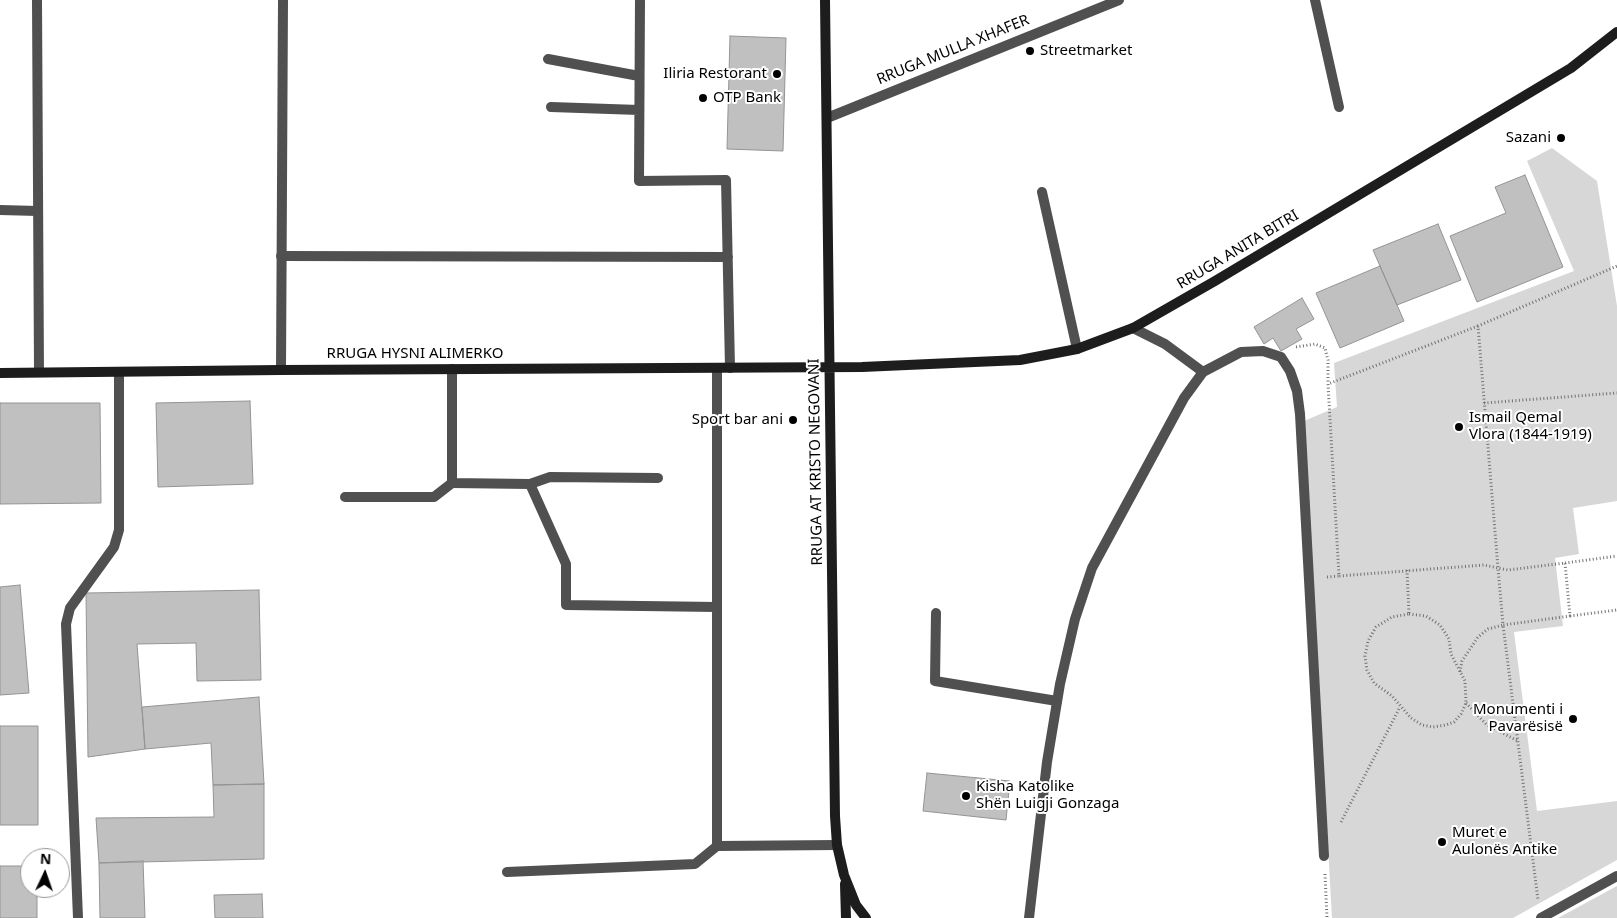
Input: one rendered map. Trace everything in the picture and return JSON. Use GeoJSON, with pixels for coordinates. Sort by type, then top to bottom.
{"type":"FeatureCollection","features":[{"type":"Feature","properties":{"kind":"main road","name":"RRUGA AT KRISTO NEGOVANI"},"geometry":{"type":"LineString","coordinates":[[825,0],[835,816],[837,845],[844,875],[856,905],[866,918]]}},
{"type":"Feature","properties":{"kind":"main road","name":"RRUGA ANITA BITRI"},"geometry":{"type":"LineString","coordinates":[[830,368],[1020,360],[1077,350],[1133,328],[1571,68],[1617,32]]}},
{"type":"Feature","properties":{"kind":"main road","name":"RRUGA HYSNI ALIMERKO"},"geometry":{"type":"LineString","coordinates":[[0,373],[452,368],[830,368]]}},
{"type":"Feature","properties":{"kind":"main road"},"geometry":{"type":"LineString","coordinates":[[844,875],[846,918]]}},
{"type":"Feature","properties":{"kind":"street"},"geometry":{"type":"LineString","coordinates":[[37,0],[38,372]]}},
{"type":"Feature","properties":{"kind":"street"},"geometry":{"type":"LineString","coordinates":[[280,370],[283,0]]}},
{"type":"Feature","properties":{"kind":"street"},"geometry":{"type":"LineString","coordinates":[[640,0],[639,181],[726,180],[730,368]]}},
{"type":"Feature","properties":{"kind":"street","name":"RRUGA MULLA XHAFER"},"geometry":{"type":"LineString","coordinates":[[826,118],[1119,0]]}},
{"type":"Feature","properties":{"kind":"street"},"geometry":{"type":"LineString","coordinates":[[1315,0],[1339,107]]}},
{"type":"Feature","properties":{"kind":"street"},"geometry":{"type":"LineString","coordinates":[[548,59],[639,76]]}},
{"type":"Feature","properties":{"kind":"street"},"geometry":{"type":"LineString","coordinates":[[551,108],[639,110]]}},
{"type":"Feature","properties":{"kind":"street"},"geometry":{"type":"LineString","coordinates":[[1042,192],[1077,350]]}},
{"type":"Feature","properties":{"kind":"street"},"geometry":{"type":"LineString","coordinates":[[0,210],[38,211]]}},
{"type":"Feature","properties":{"kind":"street"},"geometry":{"type":"LineString","coordinates":[[282,256],[728,257]]}},
{"type":"Feature","properties":{"kind":"street"},"geometry":{"type":"LineString","coordinates":[[1133,328],[1165,344],[1202,372]]}},
{"type":"Feature","properties":{"kind":"street"},"geometry":{"type":"LineString","coordinates":[[1029,918],[1047,762],[1057,701],[1075,619],[1092,568],[1170,422],[1202,372],[1241,352],[1263,351],[1281,357],[1290,371],[1297,391],[1300,414],[1324,856]]}},
{"type":"Feature","properties":{"kind":"street"},"geometry":{"type":"LineString","coordinates":[[452,368],[452,483]]}},
{"type":"Feature","properties":{"kind":"street"},"geometry":{"type":"LineString","coordinates":[[717,368],[717,846]]}},
{"type":"Feature","properties":{"kind":"street"},"geometry":{"type":"LineString","coordinates":[[78,918],[66,624],[70,608],[114,547],[119,530],[119,372]]}},
{"type":"Feature","properties":{"kind":"street"},"geometry":{"type":"LineString","coordinates":[[345,497],[434,497],[452,483],[530,484],[550,477],[658,478]]}},
{"type":"Feature","properties":{"kind":"street"},"geometry":{"type":"LineString","coordinates":[[530,484],[566,564],[566,606],[717,607]]}},
{"type":"Feature","properties":{"kind":"street"},"geometry":{"type":"LineString","coordinates":[[936,613],[935,681],[1057,701]]}},
{"type":"Feature","properties":{"kind":"street"},"geometry":{"type":"LineString","coordinates":[[507,872],[695,864],[717,846],[837,845]]}},
{"type":"Feature","properties":{"kind":"street"},"geometry":{"type":"LineString","coordinates":[[1541,918],[1617,876]]}},
{"type":"Feature","properties":{"kind":"path"},"geometry":{"type":"LineString","coordinates":[[1328,384],[1478,326],[1617,266]]}},
{"type":"Feature","properties":{"kind":"path"},"geometry":{"type":"LineString","coordinates":[[1478,326],[1504,625],[1541,918]]}},
{"type":"Feature","properties":{"kind":"path"},"geometry":{"type":"LineString","coordinates":[[1281,357],[1301,345],[1315,344],[1325,348],[1328,360],[1339,576],[1484,565],[1508,570],[1617,556]]}},
{"type":"Feature","properties":{"kind":"path"},"geometry":{"type":"LineString","coordinates":[[1484,404],[1617,394]]}},
{"type":"Feature","properties":{"kind":"path"},"geometry":{"type":"LineString","coordinates":[[1565,562],[1570,616]]}},
{"type":"Feature","properties":{"kind":"path"},"geometry":{"type":"LineString","coordinates":[[1407,570],[1409,614]]}},
{"type":"Feature","properties":{"kind":"path"},"geometry":{"type":"LineString","coordinates":[[1460,672],[1462,661],[1478,637],[1488,629],[1504,625],[1617,610]]}},
{"type":"Feature","properties":{"kind":"path"},"geometry":{"type":"LineString","coordinates":[[1409,614],[1426,616],[1440,625],[1449,639],[1452,654],[1460,672],[1465,681],[1466,703],[1461,714],[1454,722],[1433,727],[1416,722],[1400,707],[1392,696],[1374,683],[1367,670],[1365,656],[1368,641],[1376,627],[1392,617],[1409,614]]}},
{"type":"Feature","properties":{"kind":"path"},"geometry":{"type":"LineString","coordinates":[[1466,703],[1487,725],[1518,741]]}},
{"type":"Feature","properties":{"kind":"path"},"geometry":{"type":"LineString","coordinates":[[1327,918],[1324,856],[1400,707]]}},
{"type":"Feature","properties":{"kind":"shaded area"},"geometry":{"type":"Polygon","coordinates":[[[1552,148],[1597,181],[1617,306],[1617,501],[1573,508],[1579,554],[1555,558],[1563,626],[1514,632],[1537,811],[1617,801],[1617,860],[1513,918],[1332,918],[1304,421],[1337,407],[1334,363],[1574,271],[1527,161],[1552,148]]]}},
{"type":"Feature","properties":{"kind":"shaded area"},"geometry":{"type":"Polygon","coordinates":[[[1617,886],[1617,918],[1558,918],[1617,886]]]}},
{"type":"Feature","properties":{"kind":"building"},"geometry":{"type":"Polygon","coordinates":[[[730,36],[786,38],[783,151],[727,149],[730,36]]]}},
{"type":"Feature","properties":{"kind":"building"},"geometry":{"type":"Polygon","coordinates":[[[1525,175],[1563,267],[1477,302],[1450,236],[1506,213],[1495,187],[1525,175]]]}},
{"type":"Feature","properties":{"kind":"building"},"geometry":{"type":"Polygon","coordinates":[[[1438,224],[1461,280],[1397,305],[1373,250],[1438,224]]]}},
{"type":"Feature","properties":{"kind":"building"},"geometry":{"type":"Polygon","coordinates":[[[1380,266],[1404,321],[1340,348],[1316,293],[1380,266]]]}},
{"type":"Feature","properties":{"kind":"building"},"geometry":{"type":"Polygon","coordinates":[[[1302,298],[1314,319],[1296,329],[1302,339],[1281,351],[1273,338],[1264,344],[1254,327],[1302,298]]]}},
{"type":"Feature","properties":{"kind":"building"},"geometry":{"type":"Polygon","coordinates":[[[250,401],[253,484],[158,487],[156,403],[250,401]]]}},
{"type":"Feature","properties":{"kind":"building"},"geometry":{"type":"Polygon","coordinates":[[[0,403],[100,403],[101,503],[0,504],[0,403]]]}},
{"type":"Feature","properties":{"kind":"building"},"geometry":{"type":"Polygon","coordinates":[[[20,585],[29,693],[0,695],[0,587],[20,585]]]}},
{"type":"Feature","properties":{"kind":"building"},"geometry":{"type":"Polygon","coordinates":[[[259,590],[261,680],[197,681],[196,643],[137,644],[145,749],[88,757],[86,593],[259,590]]]}},
{"type":"Feature","properties":{"kind":"building"},"geometry":{"type":"Polygon","coordinates":[[[259,697],[264,784],[213,785],[211,743],[145,749],[142,707],[259,697]]]}},
{"type":"Feature","properties":{"kind":"building"},"geometry":{"type":"Polygon","coordinates":[[[0,726],[38,726],[38,825],[0,825],[0,726]]]}},
{"type":"Feature","properties":{"kind":"building","name":"Kisha Katolike Shën Luigji Gonzaga"},"geometry":{"type":"Polygon","coordinates":[[[927,773],[1010,781],[1006,820],[923,811],[927,773]]]}},
{"type":"Feature","properties":{"kind":"building"},"geometry":{"type":"Polygon","coordinates":[[[264,784],[264,859],[99,863],[96,818],[214,817],[213,785],[264,784]]]}},
{"type":"Feature","properties":{"kind":"building"},"geometry":{"type":"Polygon","coordinates":[[[143,861],[145,918],[100,918],[99,863],[143,861]]]}},
{"type":"Feature","properties":{"kind":"building"},"geometry":{"type":"Polygon","coordinates":[[[0,866],[20,866],[20,898],[37,898],[37,918],[0,918],[0,866]]]}},
{"type":"Feature","properties":{"kind":"building"},"geometry":{"type":"Polygon","coordinates":[[[262,894],[263,918],[215,918],[214,895],[262,894]]]}},
{"type":"Feature","properties":{"kind":"place","name":"Streetmarket"},"geometry":{"type":"Point","coordinates":[1030,51]}},
{"type":"Feature","properties":{"kind":"place","name":"Iliria Restorant"},"geometry":{"type":"Point","coordinates":[777,74]}},
{"type":"Feature","properties":{"kind":"place","name":"OTP Bank"},"geometry":{"type":"Point","coordinates":[703,98]}},
{"type":"Feature","properties":{"kind":"place","name":"Sazani"},"geometry":{"type":"Point","coordinates":[1561,138]}},
{"type":"Feature","properties":{"kind":"place","name":"Sport bar ani"},"geometry":{"type":"Point","coordinates":[793,420]}},
{"type":"Feature","properties":{"kind":"place","name":"Ismail Qemal Vlora (1844-1919)"},"geometry":{"type":"Point","coordinates":[1459,427]}},
{"type":"Feature","properties":{"kind":"place","name":"Monumenti i Pavarësisë"},"geometry":{"type":"Point","coordinates":[1573,719]}},
{"type":"Feature","properties":{"kind":"place","name":"Kisha Katolike Shën Luigji Gonzaga"},"geometry":{"type":"Point","coordinates":[966,796]}},
{"type":"Feature","properties":{"kind":"place","name":"Muret e Aulonës Antike"},"geometry":{"type":"Point","coordinates":[1442,842]}}]}
